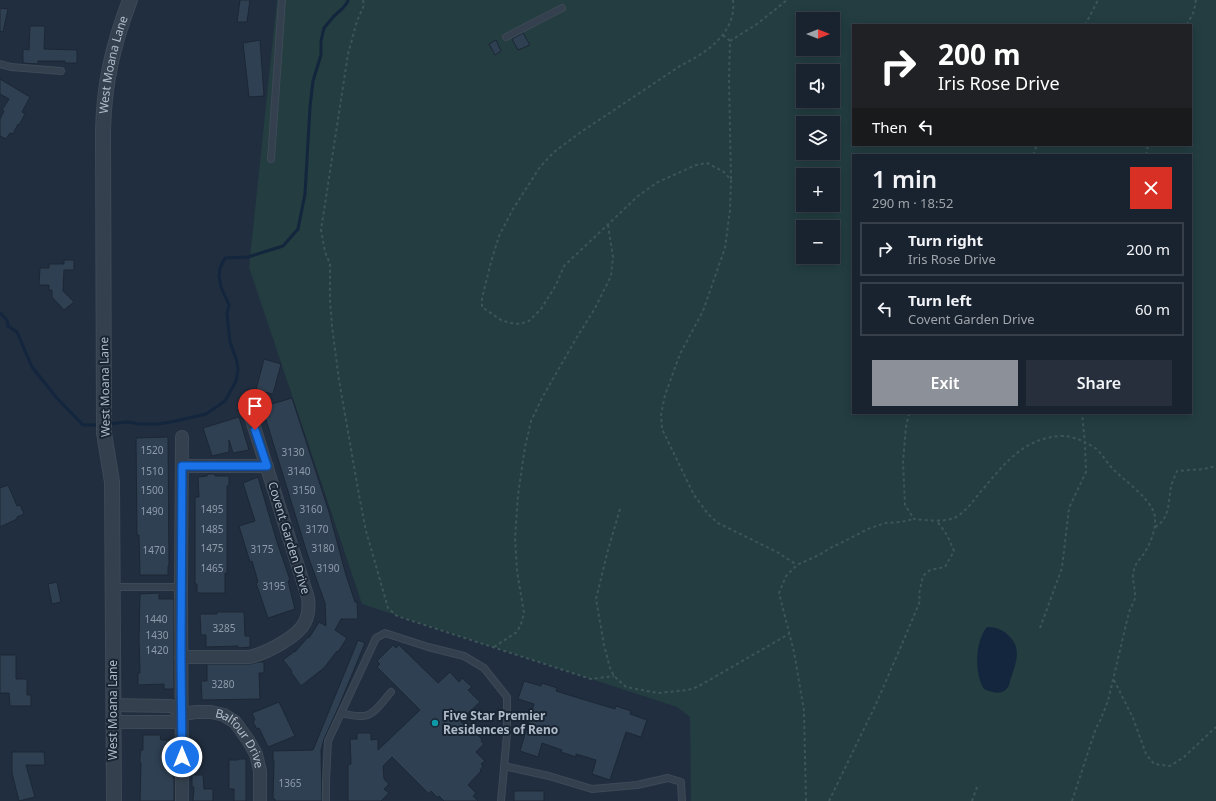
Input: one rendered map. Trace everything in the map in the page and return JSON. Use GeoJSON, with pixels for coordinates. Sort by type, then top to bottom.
{"type":"FeatureCollection","features":[{"type":"Feature","properties":{"kind":"street","name":"West Moana Lane"},"geometry":{"type":"LineString","coordinates":[[114,801],[112,482],[104,433],[104,112],[108,72],[113,51],[130,0]]}},
{"type":"Feature","properties":{"kind":"street","name":"Covent Garden Drive"},"geometry":{"type":"LineString","coordinates":[[181,657],[250,657],[261,654],[290,638],[304,624],[309,610],[308,598],[251,418]]}},
{"type":"Feature","properties":{"kind":"street"},"geometry":{"type":"LineString","coordinates":[[182,437],[182,801]]}},
{"type":"Feature","properties":{"kind":"street"},"geometry":{"type":"LineString","coordinates":[[182,466],[267,466]]}},
{"type":"Feature","properties":{"kind":"street"},"geometry":{"type":"LineString","coordinates":[[114,705],[170,706],[176,708],[182,714]]}},
{"type":"Feature","properties":{"kind":"street","name":"Balfour Drive"},"geometry":{"type":"LineString","coordinates":[[114,722],[173,722],[182,714],[196,712],[211,712],[224,715],[235,722],[256,754],[260,771],[260,801]]}},
{"type":"Feature","properties":{"kind":"lane"},"geometry":{"type":"LineString","coordinates":[[271,159],[282,0]]}},
{"type":"Feature","properties":{"kind":"lane"},"geometry":{"type":"LineString","coordinates":[[506,37],[562,8]]}},
{"type":"Feature","properties":{"kind":"lane"},"geometry":{"type":"LineString","coordinates":[[0,64],[24,68],[61,71]]}},
{"type":"Feature","properties":{"kind":"lane"},"geometry":{"type":"LineString","coordinates":[[113,587],[181,587]]}},
{"type":"Feature","properties":{"kind":"lane"},"geometry":{"type":"LineString","coordinates":[[326,801],[328,741],[376,638],[385,633],[428,647],[464,656],[484,668],[507,697],[507,734],[501,801]]}},
{"type":"Feature","properties":{"kind":"lane"},"geometry":{"type":"LineString","coordinates":[[341,713],[356,717],[372,715],[391,692]]}},
{"type":"Feature","properties":{"kind":"lane"},"geometry":{"type":"LineString","coordinates":[[504,766],[550,776],[592,789],[637,785],[668,778],[681,782],[682,801]]}},
{"type":"Feature","properties":{"kind":"path"},"geometry":{"type":"LineString","coordinates":[[363,0],[364,5],[357,21],[348,54],[321,230],[325,252],[330,264],[331,307],[340,380],[366,531],[388,608],[397,616],[591,679],[614,676]]}},
{"type":"Feature","properties":{"kind":"path"},"geometry":{"type":"LineString","coordinates":[[731,180],[724,172],[707,163],[696,165],[658,182],[638,196],[564,266],[556,285],[541,309],[529,321],[520,324],[510,323],[501,320],[482,307],[482,298],[491,262],[500,236],[513,209],[540,167],[547,159],[582,132],[680,66],[696,59],[710,48],[723,35],[732,18],[734,9],[733,0]]}},
{"type":"Feature","properties":{"kind":"path"},"geometry":{"type":"LineString","coordinates":[[730,41],[757,24],[787,0]]}},
{"type":"Feature","properties":{"kind":"path"},"geometry":{"type":"LineString","coordinates":[[1086,24],[1098,0]]}},
{"type":"Feature","properties":{"kind":"path"},"geometry":{"type":"LineString","coordinates":[[1188,24],[1194,11],[1196,0]]}},
{"type":"Feature","properties":{"kind":"path"},"geometry":{"type":"LineString","coordinates":[[723,35],[730,41]]}},
{"type":"Feature","properties":{"kind":"path"},"geometry":{"type":"LineString","coordinates":[[730,41],[731,180],[730,210],[725,248],[703,311],[680,354],[665,395],[661,415],[662,429],[694,495],[708,514],[718,523],[777,552],[797,565]]}},
{"type":"Feature","properties":{"kind":"path"},"geometry":{"type":"LineString","coordinates":[[494,648],[517,632],[524,613],[517,571],[515,538],[519,488],[525,447],[531,421],[542,398],[594,310],[611,276],[613,257],[608,225]]}},
{"type":"Feature","properties":{"kind":"path"},"geometry":{"type":"LineString","coordinates":[[910,414],[906,427],[903,462],[906,505],[914,519]]}},
{"type":"Feature","properties":{"kind":"path"},"geometry":{"type":"LineString","coordinates":[[1040,628],[1062,568],[1069,508],[1086,472],[1082,414]]}},
{"type":"Feature","properties":{"kind":"path"},"geometry":{"type":"LineString","coordinates":[[806,801],[804,711],[798,673],[779,593],[786,576],[797,565],[819,555],[832,546],[868,529],[885,523],[914,519],[937,521],[955,518],[974,501],[1009,460],[1024,448],[1039,440],[1062,436],[1077,438],[1085,444],[1098,450],[1112,468],[1147,502],[1155,517],[1155,527],[1147,549],[1136,564],[1133,572],[1135,598],[1129,612],[1108,701],[1096,728],[1072,801]]}},
{"type":"Feature","properties":{"kind":"path"},"geometry":{"type":"LineString","coordinates":[[1155,527],[1161,524],[1168,511],[1172,485],[1177,471],[1204,469],[1216,466]]}},
{"type":"Feature","properties":{"kind":"path"},"geometry":{"type":"LineString","coordinates":[[620,509],[596,599],[604,645],[610,668],[614,676],[626,687],[658,693],[688,690],[697,687],[789,634]]}},
{"type":"Feature","properties":{"kind":"path"},"geometry":{"type":"LineString","coordinates":[[829,801],[876,704],[906,637],[920,601],[919,594],[923,576],[930,570],[945,567],[954,551],[937,521]]}},
{"type":"Feature","properties":{"kind":"path"},"geometry":{"type":"LineString","coordinates":[[1113,679],[1133,718],[1146,754],[1154,764],[1170,766],[1184,757],[1216,727]]}},
{"type":"Feature","properties":{"kind":"path"},"geometry":{"type":"LineString","coordinates":[[972,801],[977,787]]}},
{"type":"Feature","properties":{"kind":"green space"},"geometry":{"type":"Polygon","coordinates":[[[277,0],[1216,0],[1216,801],[691,801],[690,717],[677,707],[362,604],[249,267],[277,0]]]}},
{"type":"Feature","properties":{"kind":"water"},"geometry":{"type":"Polygon","coordinates":[[[987,627],[997,628],[1005,632],[1014,643],[1017,654],[1009,685],[1004,691],[998,693],[984,689],[977,666],[980,640],[987,627]]]}},
{"type":"Feature","properties":{"kind":"building"},"geometry":{"type":"Polygon","coordinates":[[[240,0],[250,0],[247,22],[237,22],[240,0]]]}},
{"type":"Feature","properties":{"kind":"building"},"geometry":{"type":"Polygon","coordinates":[[[0,8],[8,9],[3,32],[0,31],[0,8]]]}},
{"type":"Feature","properties":{"kind":"building"},"geometry":{"type":"Polygon","coordinates":[[[30,26],[45,26],[44,49],[77,50],[77,63],[65,63],[65,61],[38,61],[38,64],[23,63],[23,49],[29,50],[30,26]]]}},
{"type":"Feature","properties":{"kind":"building"},"geometry":{"type":"Polygon","coordinates":[[[523,33],[530,45],[518,50],[512,39],[523,33]]]}},
{"type":"Feature","properties":{"kind":"building"},"geometry":{"type":"Polygon","coordinates":[[[260,40],[264,96],[249,97],[243,43],[260,40]]]}},
{"type":"Feature","properties":{"kind":"building"},"geometry":{"type":"Polygon","coordinates":[[[496,40],[501,51],[495,55],[489,44],[496,40]]]}},
{"type":"Feature","properties":{"kind":"building"},"geometry":{"type":"Polygon","coordinates":[[[0,79],[30,97],[22,112],[25,114],[19,125],[18,124],[13,134],[10,133],[6,139],[0,136],[0,119],[4,111],[2,110],[9,99],[0,94],[0,79]]]}},
{"type":"Feature","properties":{"kind":"building"},"geometry":{"type":"Polygon","coordinates":[[[64,260],[74,260],[74,270],[64,270],[63,291],[74,302],[64,310],[52,297],[52,290],[49,290],[49,285],[39,285],[40,268],[49,268],[49,264],[64,264],[64,260]]]}},
{"type":"Feature","properties":{"kind":"building"},"geometry":{"type":"Polygon","coordinates":[[[264,359],[281,364],[273,394],[256,390],[264,359]]]}},
{"type":"Feature","properties":{"kind":"building"},"geometry":{"type":"Polygon","coordinates":[[[292,398],[329,512],[346,575],[355,602],[357,602],[358,619],[341,619],[335,630],[347,638],[338,652],[337,651],[324,668],[301,686],[283,660],[295,652],[308,637],[309,638],[319,622],[326,626],[325,603],[307,553],[262,407],[292,398]]]}},
{"type":"Feature","properties":{"kind":"building"},"geometry":{"type":"Polygon","coordinates":[[[239,417],[249,450],[233,453],[229,440],[229,452],[212,456],[203,428],[239,417]]]}},
{"type":"Feature","properties":{"kind":"building"},"geometry":{"type":"Polygon","coordinates":[[[168,437],[168,575],[140,575],[139,535],[137,535],[136,438],[168,437]]]}},
{"type":"Feature","properties":{"kind":"building"},"geometry":{"type":"Polygon","coordinates":[[[208,474],[215,474],[215,476],[229,476],[229,485],[227,486],[227,573],[225,573],[225,593],[197,593],[197,584],[195,584],[195,497],[199,497],[198,477],[207,476],[208,474]]]}},
{"type":"Feature","properties":{"kind":"building"},"geometry":{"type":"Polygon","coordinates":[[[258,477],[290,580],[288,581],[295,609],[268,618],[256,583],[258,582],[252,561],[250,562],[239,526],[255,521],[243,483],[258,477]]]}},
{"type":"Feature","properties":{"kind":"building"},"geometry":{"type":"Polygon","coordinates":[[[8,485],[17,506],[20,505],[24,514],[0,527],[0,488],[8,485]]]}},
{"type":"Feature","properties":{"kind":"building"},"geometry":{"type":"Polygon","coordinates":[[[57,582],[61,602],[52,604],[48,584],[57,582]]]}},
{"type":"Feature","properties":{"kind":"building"},"geometry":{"type":"Polygon","coordinates":[[[159,593],[159,599],[174,599],[174,689],[164,689],[164,684],[138,685],[138,673],[140,673],[140,594],[159,593]]]}},
{"type":"Feature","properties":{"kind":"building"},"geometry":{"type":"Polygon","coordinates":[[[217,612],[244,612],[245,636],[250,636],[250,647],[206,647],[206,635],[201,635],[200,614],[217,614],[217,612]]]}},
{"type":"Feature","properties":{"kind":"building"},"geometry":{"type":"Polygon","coordinates":[[[358,640],[365,643],[324,739],[321,750],[322,801],[275,801],[275,799],[273,799],[273,751],[313,750],[358,640]]]}},
{"type":"Feature","properties":{"kind":"building","name":"Five Star Premier Residences of Reno"},"geometry":{"type":"Polygon","coordinates":[[[393,645],[396,648],[399,645],[438,683],[450,672],[459,682],[462,678],[472,687],[468,690],[480,702],[460,721],[482,739],[481,741],[484,744],[476,752],[485,761],[481,764],[483,766],[480,770],[481,771],[468,785],[476,793],[473,796],[478,801],[444,801],[439,796],[438,798],[431,791],[429,794],[392,757],[383,766],[384,779],[389,784],[384,789],[389,793],[381,801],[348,801],[348,765],[351,764],[350,739],[357,739],[357,733],[371,733],[371,740],[378,739],[378,750],[420,710],[377,667],[380,664],[377,661],[393,645]]]}},
{"type":"Feature","properties":{"kind":"building"},"geometry":{"type":"Polygon","coordinates":[[[0,655],[16,655],[16,679],[27,679],[27,695],[31,695],[31,706],[10,706],[9,693],[0,693],[0,655]]]}},
{"type":"Feature","properties":{"kind":"building"},"geometry":{"type":"Polygon","coordinates":[[[264,662],[264,673],[259,673],[260,699],[202,700],[201,681],[207,681],[207,664],[250,664],[264,662]]]}},
{"type":"Feature","properties":{"kind":"building"},"geometry":{"type":"Polygon","coordinates":[[[524,681],[541,686],[542,683],[557,688],[556,691],[615,709],[616,706],[631,711],[630,714],[647,720],[641,737],[626,732],[610,780],[592,774],[596,760],[576,754],[576,757],[542,743],[538,757],[520,751],[534,704],[518,699],[524,681]]]}},
{"type":"Feature","properties":{"kind":"building"},"geometry":{"type":"Polygon","coordinates":[[[279,702],[295,736],[268,747],[259,728],[257,729],[253,722],[255,720],[252,713],[279,702]]]}},
{"type":"Feature","properties":{"kind":"building"},"geometry":{"type":"Polygon","coordinates":[[[143,735],[160,735],[161,740],[174,740],[174,801],[140,801],[140,755],[141,750],[143,750],[143,735]]]}},
{"type":"Feature","properties":{"kind":"building"},"geometry":{"type":"Polygon","coordinates":[[[12,752],[44,752],[45,765],[26,765],[35,797],[19,801],[12,773],[12,752]]]}},
{"type":"Feature","properties":{"kind":"building"},"geometry":{"type":"Polygon","coordinates":[[[246,759],[246,801],[234,801],[234,789],[229,789],[229,760],[246,759]]]}},
{"type":"Feature","properties":{"kind":"building"},"geometry":{"type":"Polygon","coordinates":[[[192,775],[203,775],[204,789],[213,789],[213,801],[193,801],[194,787],[192,787],[192,775]]]}},
{"type":"Feature","properties":{"kind":"building"},"geometry":{"type":"Polygon","coordinates":[[[514,791],[544,791],[544,801],[514,801],[514,791]]]}},
{"type":"Feature","properties":{"kind":"waterway"},"geometry":{"type":"LineString","coordinates":[[108,424],[128,422],[139,424],[157,424],[171,422],[206,414],[225,401],[236,381],[238,370],[237,362],[230,342],[227,314],[229,305],[221,287],[219,276],[220,268],[225,258],[248,257],[283,246],[298,229],[305,194],[313,81],[321,55],[321,41],[324,28],[342,9],[348,0]]}},
{"type":"Feature","properties":{"kind":"waterway"},"geometry":{"type":"LineString","coordinates":[[0,313],[7,320],[8,326],[17,332],[32,367],[56,397],[83,425],[100,425]]}},
{"type":"Feature","properties":{"kind":"place","name":"Five Star Premier Residences of Reno"},"geometry":{"type":"Point","coordinates":[435,723]}},
{"type":"Feature","properties":{"kind":"route"},"geometry":{"type":"LineString","coordinates":[[182,757],[182,466],[267,466],[255,430]]}}]}
